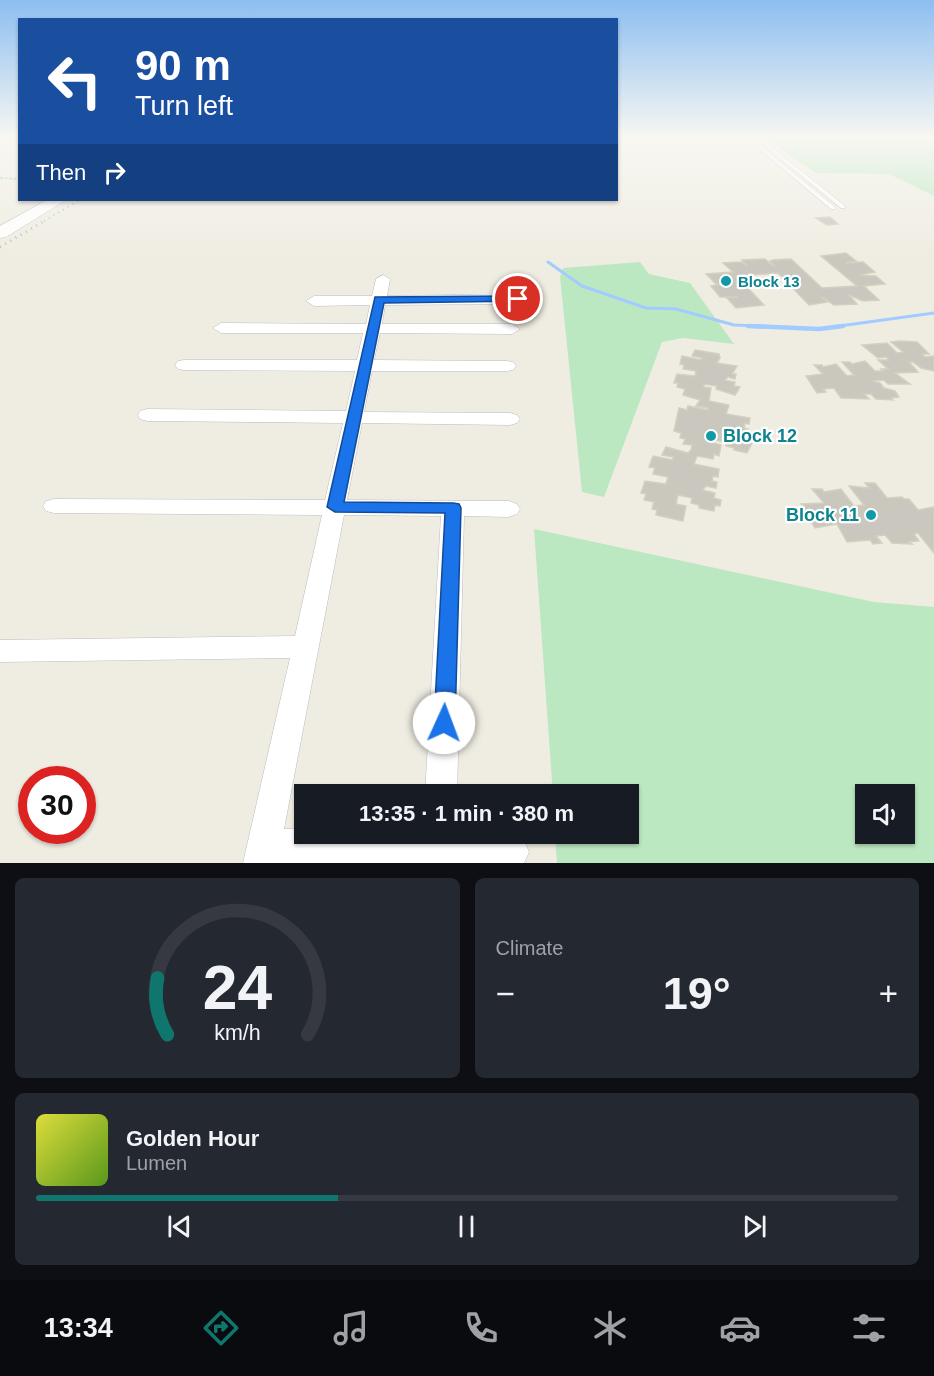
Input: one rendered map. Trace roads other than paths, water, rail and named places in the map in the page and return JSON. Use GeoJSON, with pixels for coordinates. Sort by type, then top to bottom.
{"type":"FeatureCollection","features":[{"type":"Feature","properties":{"kind":"main road"},"geometry":{"type":"LineString","coordinates":[[0,233],[56,201]]}},
{"type":"Feature","properties":{"kind":"street"},"geometry":{"type":"LineString","coordinates":[[383,279],[262,854],[410,844]]}},
{"type":"Feature","properties":{"kind":"street"},"geometry":{"type":"LineString","coordinates":[[314,301],[518,299]]}},
{"type":"Feature","properties":{"kind":"street"},"geometry":{"type":"LineString","coordinates":[[221,328],[512,329]]}},
{"type":"Feature","properties":{"kind":"street"},"geometry":{"type":"LineString","coordinates":[[184,365],[507,366]]}},
{"type":"Feature","properties":{"kind":"street"},"geometry":{"type":"LineString","coordinates":[[147,415],[510,419]]}},
{"type":"Feature","properties":{"kind":"street"},"geometry":{"type":"LineString","coordinates":[[54,506],[509,509]]}},
{"type":"Feature","properties":{"kind":"street"},"geometry":{"type":"LineString","coordinates":[[441,784],[453,508]]}},
{"type":"Feature","properties":{"kind":"street"},"geometry":{"type":"LineString","coordinates":[[0,651],[306,647]]}},
{"type":"Feature","properties":{"kind":"street"},"geometry":{"type":"LineString","coordinates":[[454,844],[512,852]]}},
{"type":"Feature","properties":{"kind":"lane"},"geometry":{"type":"LineString","coordinates":[[797,178],[834,208]]}},
{"type":"Feature","properties":{"kind":"lane"},"geometry":{"type":"LineString","coordinates":[[807,178],[843,207]]}},
{"type":"Feature","properties":{"kind":"waterway"},"geometry":{"type":"LineString","coordinates":[[548,262],[582,286],[646,308],[676,309],[734,325],[780,327]]}},
{"type":"Feature","properties":{"kind":"waterway"},"geometry":{"type":"LineString","coordinates":[[832,327],[934,313]]}},
{"type":"Feature","properties":{"kind":"waterway"},"geometry":{"type":"LineString","coordinates":[[748,326],[819,329],[843,326]]}},
{"type":"Feature","properties":{"kind":"railway"},"geometry":{"type":"LineString","coordinates":[[44,221],[78,201]]}},
{"type":"Feature","properties":{"kind":"railway"},"geometry":{"type":"LineString","coordinates":[[0,247],[46,220]]}},
{"type":"Feature","properties":{"kind":"place","name":"Block 13"},"geometry":{"type":"Point","coordinates":[726,281]}},
{"type":"Feature","properties":{"kind":"place","name":"Block 12"},"geometry":{"type":"Point","coordinates":[711,436]}},
{"type":"Feature","properties":{"kind":"place","name":"Block 11"},"geometry":{"type":"Point","coordinates":[871,515]}}]}
